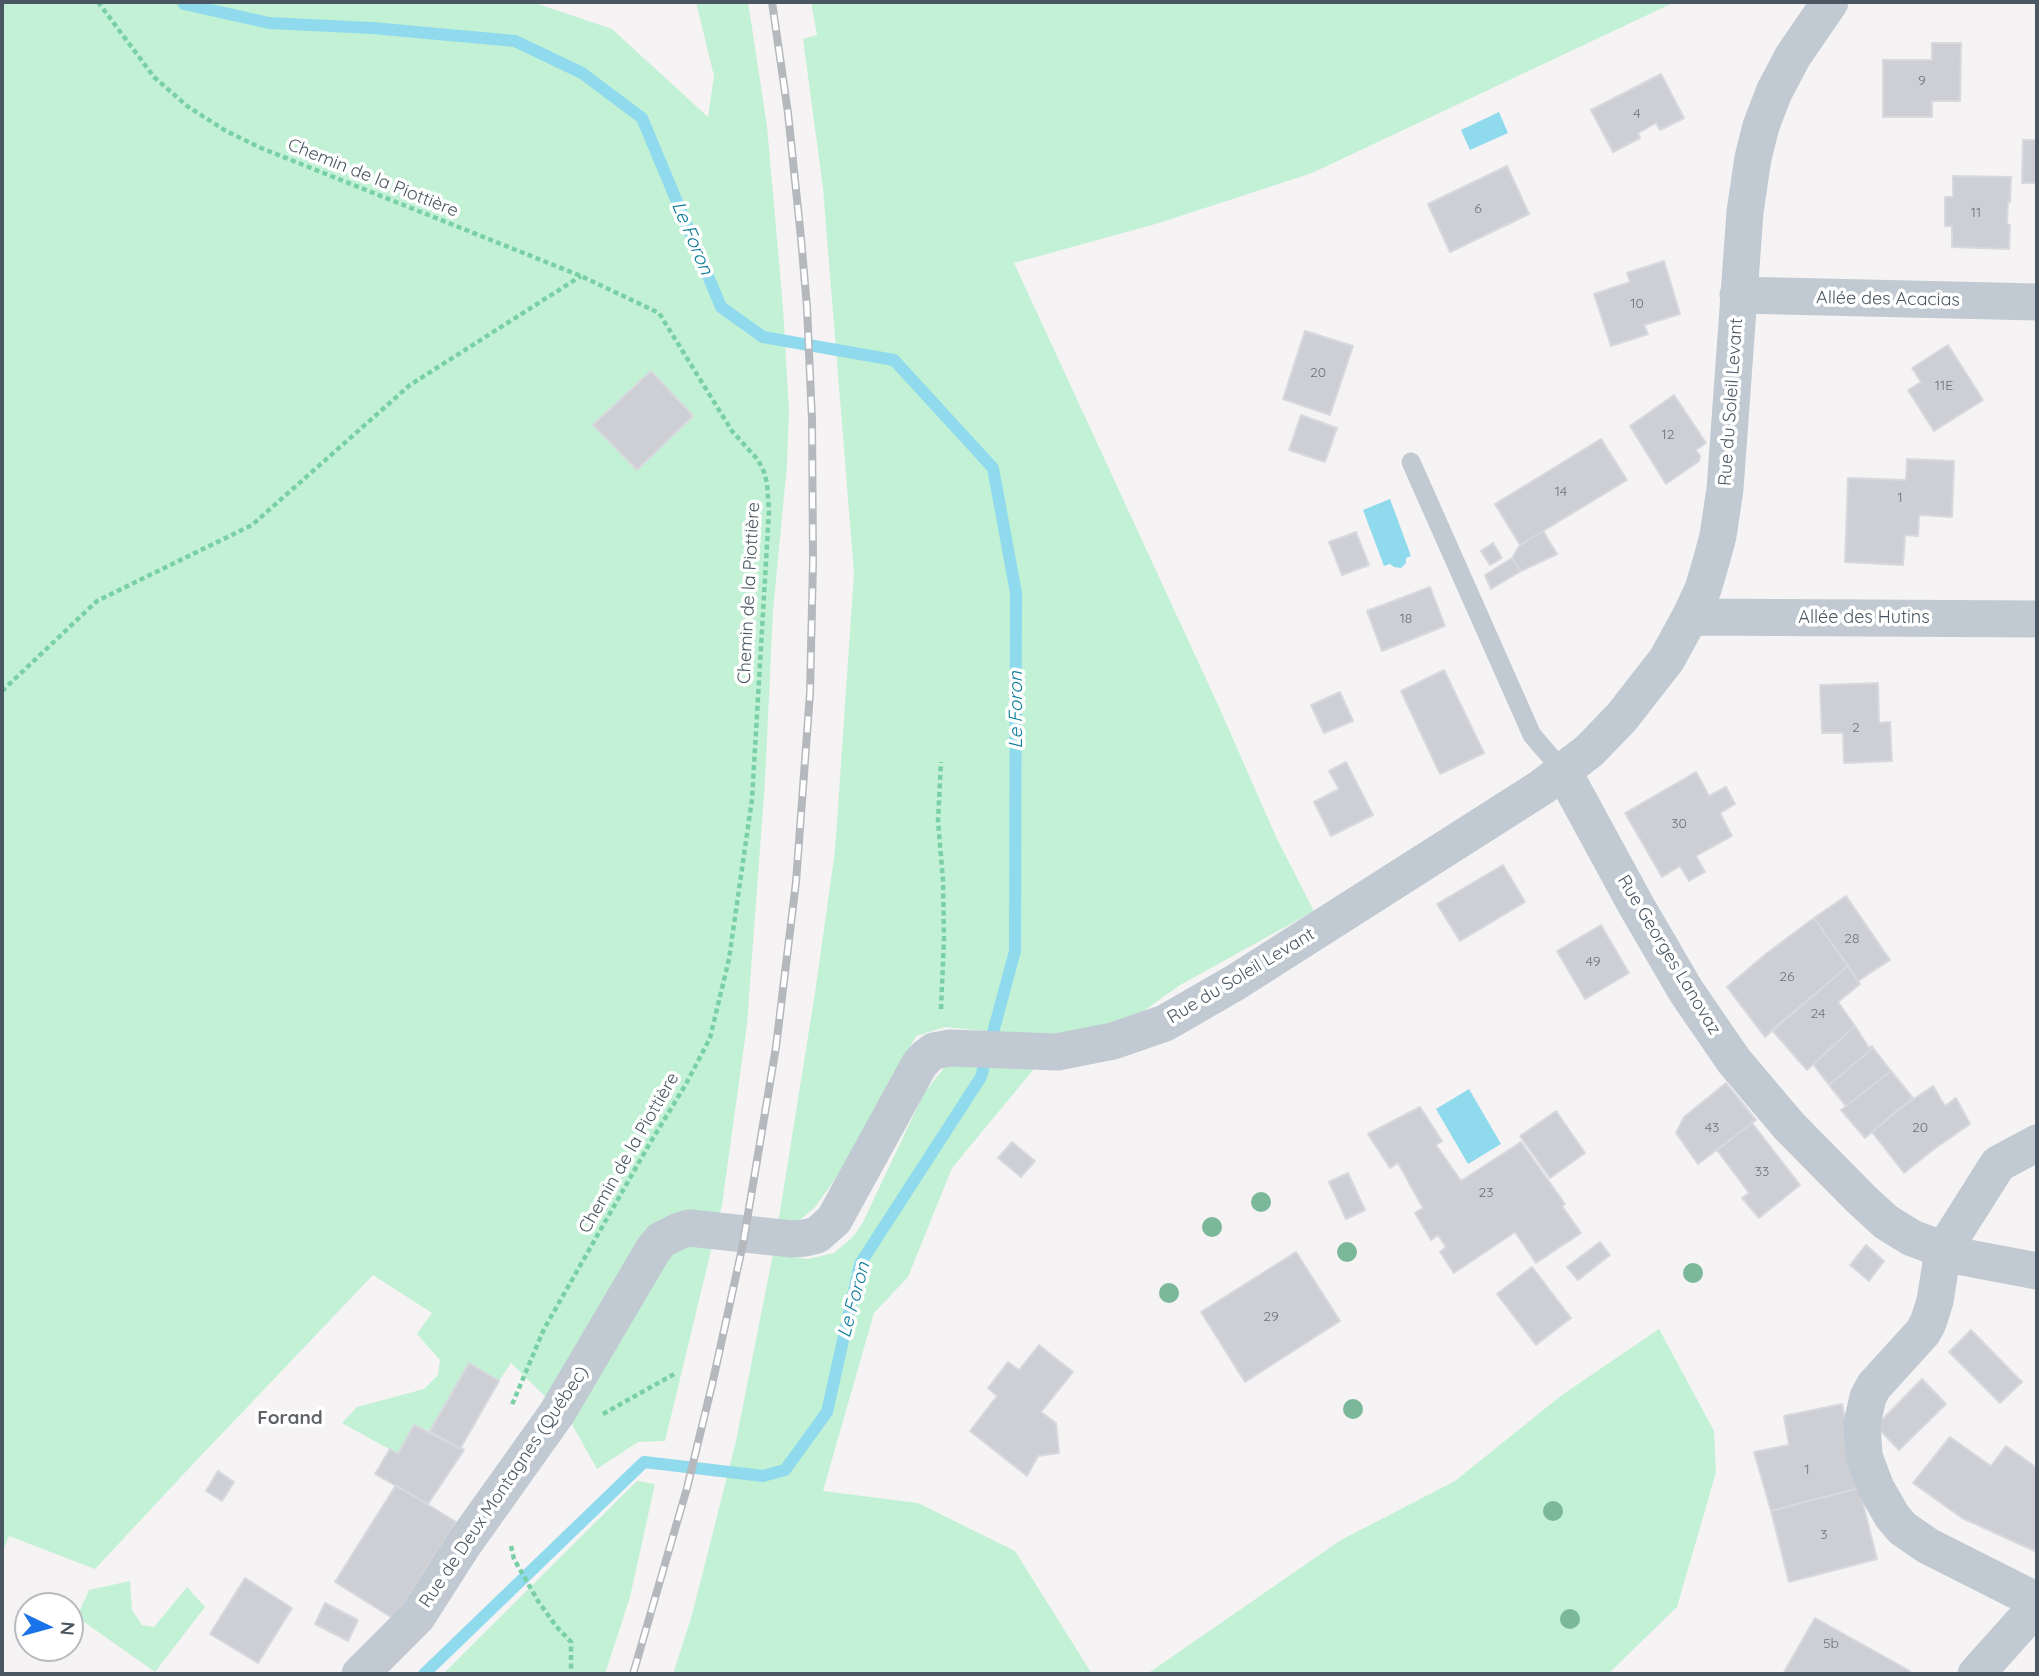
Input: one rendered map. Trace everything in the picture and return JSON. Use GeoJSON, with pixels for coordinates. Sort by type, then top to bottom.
{"type":"FeatureCollection","features":[{"type":"Feature","properties":{"kind":"street","name":"Rue du Soleil Levant"},"geometry":{"type":"LineString","coordinates":[[942,1049],[1058,1052],[1113,1041],[1148,1030],[1184,1013],[1542,787],[1588,751],[1621,718],[1667,659],[1703,589],[1711,562],[1723,510],[1745,212],[1754,158],[1761,126],[1774,92],[1793,56],[1830,2]]}},
{"type":"Feature","properties":{"kind":"street","name":"Allée des Acacias"},"geometry":{"type":"LineString","coordinates":[[1738,295],[2037,302]]}},
{"type":"Feature","properties":{"kind":"street","name":"Allée des Hutins"},"geometry":{"type":"LineString","coordinates":[[1690,617],[2037,619]]}},
{"type":"Feature","properties":{"kind":"street","name":"Rue Georges Lanovaz"},"geometry":{"type":"LineString","coordinates":[[1563,771],[1686,991],[1734,1061],[1789,1126],[1886,1222],[1912,1238],[1963,1257],[2037,1270]]}},
{"type":"Feature","properties":{"kind":"street","name":"Rue de Deux Montagnes (Québec)"},"geometry":{"type":"LineString","coordinates":[[360,1674],[417,1617],[463,1545],[558,1413],[653,1250],[661,1241],[689,1228],[805,1238],[817,1235],[834,1220],[919,1065],[926,1057],[942,1049]]}},
{"type":"Feature","properties":{"kind":"street"},"geometry":{"type":"LineString","coordinates":[[2037,1143],[1998,1164],[1943,1251],[1935,1301],[1923,1332],[1881,1378],[1868,1397],[1862,1424],[1864,1456],[1883,1502],[1902,1528],[1928,1546],[2037,1601]]}},
{"type":"Feature","properties":{"kind":"street"},"geometry":{"type":"LineString","coordinates":[[1976,1674],[2037,1606]]}},
{"type":"Feature","properties":{"kind":"lane"},"geometry":{"type":"LineString","coordinates":[[1411,462],[1532,735],[1563,771]]}},
{"type":"Feature","properties":{"kind":"path","name":"Chemin de la Piottière"},"geometry":{"type":"LineString","coordinates":[[98,2],[154,77],[187,106],[226,131],[261,148],[581,276],[659,313],[732,431],[758,460],[764,472],[769,511],[752,799],[729,959],[710,1038],[544,1329],[515,1393],[509,1426],[522,1462]]}},
{"type":"Feature","properties":{"kind":"path"},"geometry":{"type":"LineString","coordinates":[[2,691],[97,601],[252,525],[410,385],[581,276]]}},
{"type":"Feature","properties":{"kind":"path"},"geometry":{"type":"LineString","coordinates":[[941,762],[938,821],[943,880],[942,1049]]}},
{"type":"Feature","properties":{"kind":"path"},"geometry":{"type":"LineString","coordinates":[[593,1419],[676,1373]]}},
{"type":"Feature","properties":{"kind":"path"},"geometry":{"type":"LineString","coordinates":[[514,1559],[556,1626],[571,1642],[571,1674]]}},
{"type":"Feature","properties":{"kind":"green space"},"geometry":{"type":"Polygon","coordinates":[[[2,2],[538,4],[612,29],[708,117],[714,76],[696,2],[748,2],[767,126],[783,307],[789,411],[787,465],[773,611],[765,781],[747,1024],[722,1205],[665,1441],[638,1442],[597,1469],[570,1421],[511,1363],[499,1381],[469,1363],[430,1431],[414,1425],[398,1454],[342,1423],[357,1407],[424,1389],[438,1375],[440,1360],[417,1334],[432,1313],[373,1275],[95,1569],[9,1536],[2,1553],[2,2]]]}},
{"type":"Feature","properties":{"kind":"green space"},"geometry":{"type":"Polygon","coordinates":[[[811,2],[1675,2],[1312,173],[1159,223],[1014,263],[1277,839],[1314,911],[1180,985],[1124,1025],[1087,1034],[1037,1036],[945,1027],[916,1036],[841,1171],[815,1207],[798,1222],[778,1224],[835,851],[854,573],[823,188],[803,39],[817,35],[811,2]]]}},
{"type":"Feature","properties":{"kind":"green space"},"geometry":{"type":"Polygon","coordinates":[[[948,1063],[1034,1069],[952,1168],[908,1277],[874,1313],[823,1491],[918,1503],[1015,1551],[1092,1674],[673,1674],[692,1615],[736,1441],[773,1254],[808,1259],[834,1253],[853,1237],[863,1222],[924,1093],[948,1063]]]}},
{"type":"Feature","properties":{"kind":"green space"},"geometry":{"type":"Polygon","coordinates":[[[1659,1329],[1714,1431],[1716,1472],[1677,1607],[1608,1674],[1147,1674],[1341,1540],[1455,1481],[1562,1395],[1659,1329]]]}},
{"type":"Feature","properties":{"kind":"green space"},"geometry":{"type":"Polygon","coordinates":[[[637,1481],[655,1484],[630,1597],[605,1674],[443,1674],[637,1481]]]}},
{"type":"Feature","properties":{"kind":"green space"},"geometry":{"type":"Polygon","coordinates":[[[130,1581],[132,1610],[142,1625],[154,1627],[187,1587],[205,1607],[155,1672],[84,1622],[84,1601],[89,1590],[130,1581]]]}},
{"type":"Feature","properties":{"kind":"water"},"geometry":{"type":"Polygon","coordinates":[[[1499,112],[1508,133],[1470,150],[1461,130],[1499,112]]]}},
{"type":"Feature","properties":{"kind":"water"},"geometry":{"type":"Polygon","coordinates":[[[1390,499],[1411,556],[1406,558],[1406,563],[1401,568],[1390,564],[1384,566],[1363,510],[1390,499]]]}},
{"type":"Feature","properties":{"kind":"water"},"geometry":{"type":"Polygon","coordinates":[[[1469,1089],[1501,1144],[1468,1164],[1436,1109],[1469,1089]]]}},
{"type":"Feature","properties":{"kind":"building"},"geometry":{"type":"Polygon","coordinates":[[[1932,43],[1961,43],[1960,101],[1932,101],[1932,117],[1883,117],[1883,60],[1932,60],[1932,43]]]}},
{"type":"Feature","properties":{"kind":"building"},"geometry":{"type":"Polygon","coordinates":[[[1661,74],[1684,118],[1660,130],[1656,123],[1638,133],[1640,138],[1613,152],[1591,110],[1661,74]]]}},
{"type":"Feature","properties":{"kind":"building"},"geometry":{"type":"Polygon","coordinates":[[[2023,140],[2037,140],[2037,183],[2022,183],[2023,140]]]}},
{"type":"Feature","properties":{"kind":"building"},"geometry":{"type":"Polygon","coordinates":[[[1507,166],[1529,214],[1450,252],[1428,204],[1507,166]]]}},
{"type":"Feature","properties":{"kind":"building"},"geometry":{"type":"Polygon","coordinates":[[[1953,176],[2011,177],[2007,224],[2010,225],[2009,249],[1952,247],[1952,226],[1945,226],[1945,197],[1953,197],[1953,176]]]}},
{"type":"Feature","properties":{"kind":"building"},"geometry":{"type":"Polygon","coordinates":[[[1664,261],[1680,314],[1644,325],[1648,334],[1611,346],[1594,294],[1630,282],[1627,273],[1664,261]]]}},
{"type":"Feature","properties":{"kind":"building"},"geometry":{"type":"Polygon","coordinates":[[[1305,331],[1353,346],[1330,415],[1283,399],[1305,331]]]}},
{"type":"Feature","properties":{"kind":"building"},"geometry":{"type":"Polygon","coordinates":[[[1948,345],[1983,400],[1934,431],[1908,390],[1921,382],[1912,368],[1948,345]]]}},
{"type":"Feature","properties":{"kind":"building"},"geometry":{"type":"Polygon","coordinates":[[[651,371],[693,416],[637,470],[593,425],[651,371]]]}},
{"type":"Feature","properties":{"kind":"building"},"geometry":{"type":"Polygon","coordinates":[[[1674,395],[1706,443],[1696,450],[1700,456],[1699,461],[1666,484],[1630,426],[1674,395]]]}},
{"type":"Feature","properties":{"kind":"building"},"geometry":{"type":"Polygon","coordinates":[[[1301,415],[1337,428],[1325,462],[1289,450],[1301,415]]]}},
{"type":"Feature","properties":{"kind":"building"},"geometry":{"type":"Polygon","coordinates":[[[1601,439],[1627,480],[1520,545],[1495,504],[1601,439]]]}},
{"type":"Feature","properties":{"kind":"building"},"geometry":{"type":"Polygon","coordinates":[[[1907,459],[1954,461],[1952,517],[1919,515],[1918,536],[1905,535],[1903,565],[1845,562],[1848,478],[1906,480],[1907,459]]]}},
{"type":"Feature","properties":{"kind":"building"},"geometry":{"type":"Polygon","coordinates":[[[1543,531],[1557,554],[1521,571],[1512,558],[1520,545],[1543,531]]]}},
{"type":"Feature","properties":{"kind":"building"},"geometry":{"type":"Polygon","coordinates":[[[1356,532],[1369,565],[1342,575],[1329,542],[1356,532]]]}},
{"type":"Feature","properties":{"kind":"building"},"geometry":{"type":"Polygon","coordinates":[[[1493,543],[1502,558],[1490,565],[1481,551],[1493,543]]]}},
{"type":"Feature","properties":{"kind":"building"},"geometry":{"type":"Polygon","coordinates":[[[1512,558],[1521,571],[1491,589],[1485,575],[1512,558]]]}},
{"type":"Feature","properties":{"kind":"building"},"geometry":{"type":"Polygon","coordinates":[[[1430,587],[1445,626],[1382,651],[1367,611],[1430,587]]]}},
{"type":"Feature","properties":{"kind":"building"},"geometry":{"type":"Polygon","coordinates":[[[1444,670],[1484,753],[1440,774],[1401,691],[1444,670]]]}},
{"type":"Feature","properties":{"kind":"building"},"geometry":{"type":"Polygon","coordinates":[[[1878,683],[1879,723],[1890,722],[1892,761],[1844,763],[1843,733],[1822,733],[1820,685],[1878,683]]]}},
{"type":"Feature","properties":{"kind":"building"},"geometry":{"type":"Polygon","coordinates":[[[1340,692],[1353,721],[1324,733],[1311,705],[1340,692]]]}},
{"type":"Feature","properties":{"kind":"building"},"geometry":{"type":"Polygon","coordinates":[[[1346,762],[1373,815],[1331,836],[1314,802],[1339,789],[1329,771],[1346,762]]]}},
{"type":"Feature","properties":{"kind":"building"},"geometry":{"type":"Polygon","coordinates":[[[1696,772],[1709,796],[1726,787],[1735,804],[1720,813],[1732,836],[1696,856],[1705,872],[1689,881],[1680,866],[1662,877],[1625,813],[1696,772]]]}},
{"type":"Feature","properties":{"kind":"building"},"geometry":{"type":"Polygon","coordinates":[[[1503,865],[1525,902],[1460,941],[1437,904],[1503,865]]]}},
{"type":"Feature","properties":{"kind":"building"},"geometry":{"type":"Polygon","coordinates":[[[1846,896],[1890,960],[1858,981],[1814,918],[1846,896]]]}},
{"type":"Feature","properties":{"kind":"building"},"geometry":{"type":"Polygon","coordinates":[[[1814,918],[1848,966],[1765,1037],[1727,987],[1814,918]]]}},
{"type":"Feature","properties":{"kind":"building"},"geometry":{"type":"Polygon","coordinates":[[[1601,925],[1629,973],[1585,999],[1557,951],[1601,925]]]}},
{"type":"Feature","properties":{"kind":"building"},"geometry":{"type":"Polygon","coordinates":[[[1848,966],[1860,984],[1838,1002],[1855,1026],[1807,1070],[1772,1030],[1848,966]]]}},
{"type":"Feature","properties":{"kind":"building"},"geometry":{"type":"Polygon","coordinates":[[[1855,1026],[1869,1048],[1873,1048],[1829,1085],[1813,1064],[1855,1026]]]}},
{"type":"Feature","properties":{"kind":"building"},"geometry":{"type":"Polygon","coordinates":[[[1873,1048],[1891,1071],[1846,1106],[1829,1085],[1873,1048]]]}},
{"type":"Feature","properties":{"kind":"building"},"geometry":{"type":"Polygon","coordinates":[[[1891,1071],[1913,1098],[1865,1138],[1841,1110],[1891,1071]]]}},
{"type":"Feature","properties":{"kind":"building"},"geometry":{"type":"Polygon","coordinates":[[[1726,1083],[1756,1120],[1698,1164],[1676,1133],[1684,1117],[1726,1083]]]}},
{"type":"Feature","properties":{"kind":"building"},"geometry":{"type":"Polygon","coordinates":[[[1933,1086],[1945,1106],[1956,1098],[1970,1124],[1904,1173],[1872,1132],[1896,1111],[1933,1086]]]}},
{"type":"Feature","properties":{"kind":"building"},"geometry":{"type":"Polygon","coordinates":[[[1420,1107],[1442,1141],[1436,1145],[1461,1181],[1521,1142],[1565,1204],[1562,1206],[1581,1233],[1536,1263],[1515,1232],[1454,1273],[1440,1252],[1446,1247],[1438,1235],[1431,1240],[1415,1213],[1423,1208],[1398,1163],[1390,1168],[1368,1134],[1420,1107]]]}},
{"type":"Feature","properties":{"kind":"building"},"geometry":{"type":"Polygon","coordinates":[[[1556,1111],[1585,1153],[1550,1178],[1520,1136],[1556,1111]]]}},
{"type":"Feature","properties":{"kind":"building"},"geometry":{"type":"Polygon","coordinates":[[[1752,1123],[1800,1185],[1759,1218],[1742,1198],[1749,1193],[1717,1150],[1752,1123]]]}},
{"type":"Feature","properties":{"kind":"building"},"geometry":{"type":"Polygon","coordinates":[[[1012,1142],[1035,1161],[1021,1177],[998,1158],[1012,1142]]]}},
{"type":"Feature","properties":{"kind":"building"},"geometry":{"type":"Polygon","coordinates":[[[1348,1173],[1365,1210],[1346,1219],[1329,1182],[1348,1173]]]}},
{"type":"Feature","properties":{"kind":"building"},"geometry":{"type":"Polygon","coordinates":[[[1600,1242],[1610,1255],[1578,1280],[1567,1267],[1600,1242]]]}},
{"type":"Feature","properties":{"kind":"building"},"geometry":{"type":"Polygon","coordinates":[[[1866,1245],[1884,1261],[1869,1281],[1850,1265],[1866,1245]]]}},
{"type":"Feature","properties":{"kind":"building"},"geometry":{"type":"Polygon","coordinates":[[[1296,1252],[1340,1321],[1245,1382],[1201,1312],[1296,1252]]]}},
{"type":"Feature","properties":{"kind":"building"},"geometry":{"type":"Polygon","coordinates":[[[1532,1267],[1571,1318],[1536,1345],[1497,1294],[1532,1267]]]}},
{"type":"Feature","properties":{"kind":"building"},"geometry":{"type":"Polygon","coordinates":[[[1971,1330],[2022,1382],[2000,1403],[1949,1352],[1971,1330]]]}},
{"type":"Feature","properties":{"kind":"building"},"geometry":{"type":"Polygon","coordinates":[[[1039,1345],[1073,1372],[1041,1412],[1056,1423],[1059,1453],[1038,1456],[1027,1476],[970,1431],[997,1396],[988,1388],[1008,1362],[1019,1370],[1039,1345]]]}},
{"type":"Feature","properties":{"kind":"building"},"geometry":{"type":"Polygon","coordinates":[[[469,1363],[499,1381],[460,1449],[430,1431],[469,1363]]]}},
{"type":"Feature","properties":{"kind":"building"},"geometry":{"type":"Polygon","coordinates":[[[1922,1379],[1946,1404],[1899,1450],[1876,1426],[1922,1379]]]}},
{"type":"Feature","properties":{"kind":"building"},"geometry":{"type":"Polygon","coordinates":[[[1842,1404],[1859,1488],[1771,1511],[1754,1452],[1789,1445],[1784,1416],[1842,1404]]]}},
{"type":"Feature","properties":{"kind":"building"},"geometry":{"type":"Polygon","coordinates":[[[414,1425],[464,1450],[428,1504],[375,1474],[390,1449],[398,1454],[414,1425]]]}},
{"type":"Feature","properties":{"kind":"building"},"geometry":{"type":"Polygon","coordinates":[[[1950,1437],[1991,1466],[2006,1446],[2037,1468],[2037,1552],[1962,1518],[1913,1483],[1950,1437]]]}},
{"type":"Feature","properties":{"kind":"building"},"geometry":{"type":"Polygon","coordinates":[[[218,1471],[234,1482],[222,1501],[206,1491],[218,1471]]]}},
{"type":"Feature","properties":{"kind":"building"},"geometry":{"type":"Polygon","coordinates":[[[396,1485],[456,1522],[394,1619],[335,1582],[396,1485]]]}},
{"type":"Feature","properties":{"kind":"building"},"geometry":{"type":"Polygon","coordinates":[[[1859,1488],[1877,1559],[1789,1582],[1771,1511],[1859,1488]]]}},
{"type":"Feature","properties":{"kind":"building"},"geometry":{"type":"Polygon","coordinates":[[[245,1578],[292,1608],[258,1663],[210,1634],[245,1578]]]}},
{"type":"Feature","properties":{"kind":"building"},"geometry":{"type":"Polygon","coordinates":[[[325,1603],[358,1620],[348,1641],[315,1624],[325,1603]]]}},
{"type":"Feature","properties":{"kind":"building"},"geometry":{"type":"Polygon","coordinates":[[[1815,1618],[1910,1671],[1908,1674],[1783,1674],[1815,1618]]]}},
{"type":"Feature","properties":{"kind":"waterway","name":"Le Foron"},"geometry":{"type":"LineString","coordinates":[[183,2],[269,23],[372,28],[515,41],[582,73],[642,118],[721,307],[763,337],[894,360],[993,468],[1016,593],[1015,951],[981,1077],[860,1264],[827,1412],[785,1470],[763,1476],[644,1462],[424,1674]]}},
{"type":"Feature","properties":{"kind":"railway"},"geometry":{"type":"LineString","coordinates":[[633,1674],[687,1488],[743,1244],[776,1047],[796,882],[810,693],[812,420],[801,238],[788,113],[772,2]]}},
{"type":"Feature","properties":{"kind":"district","name":"Forand"},"geometry":{"type":"Point","coordinates":[290,1418]}}]}
